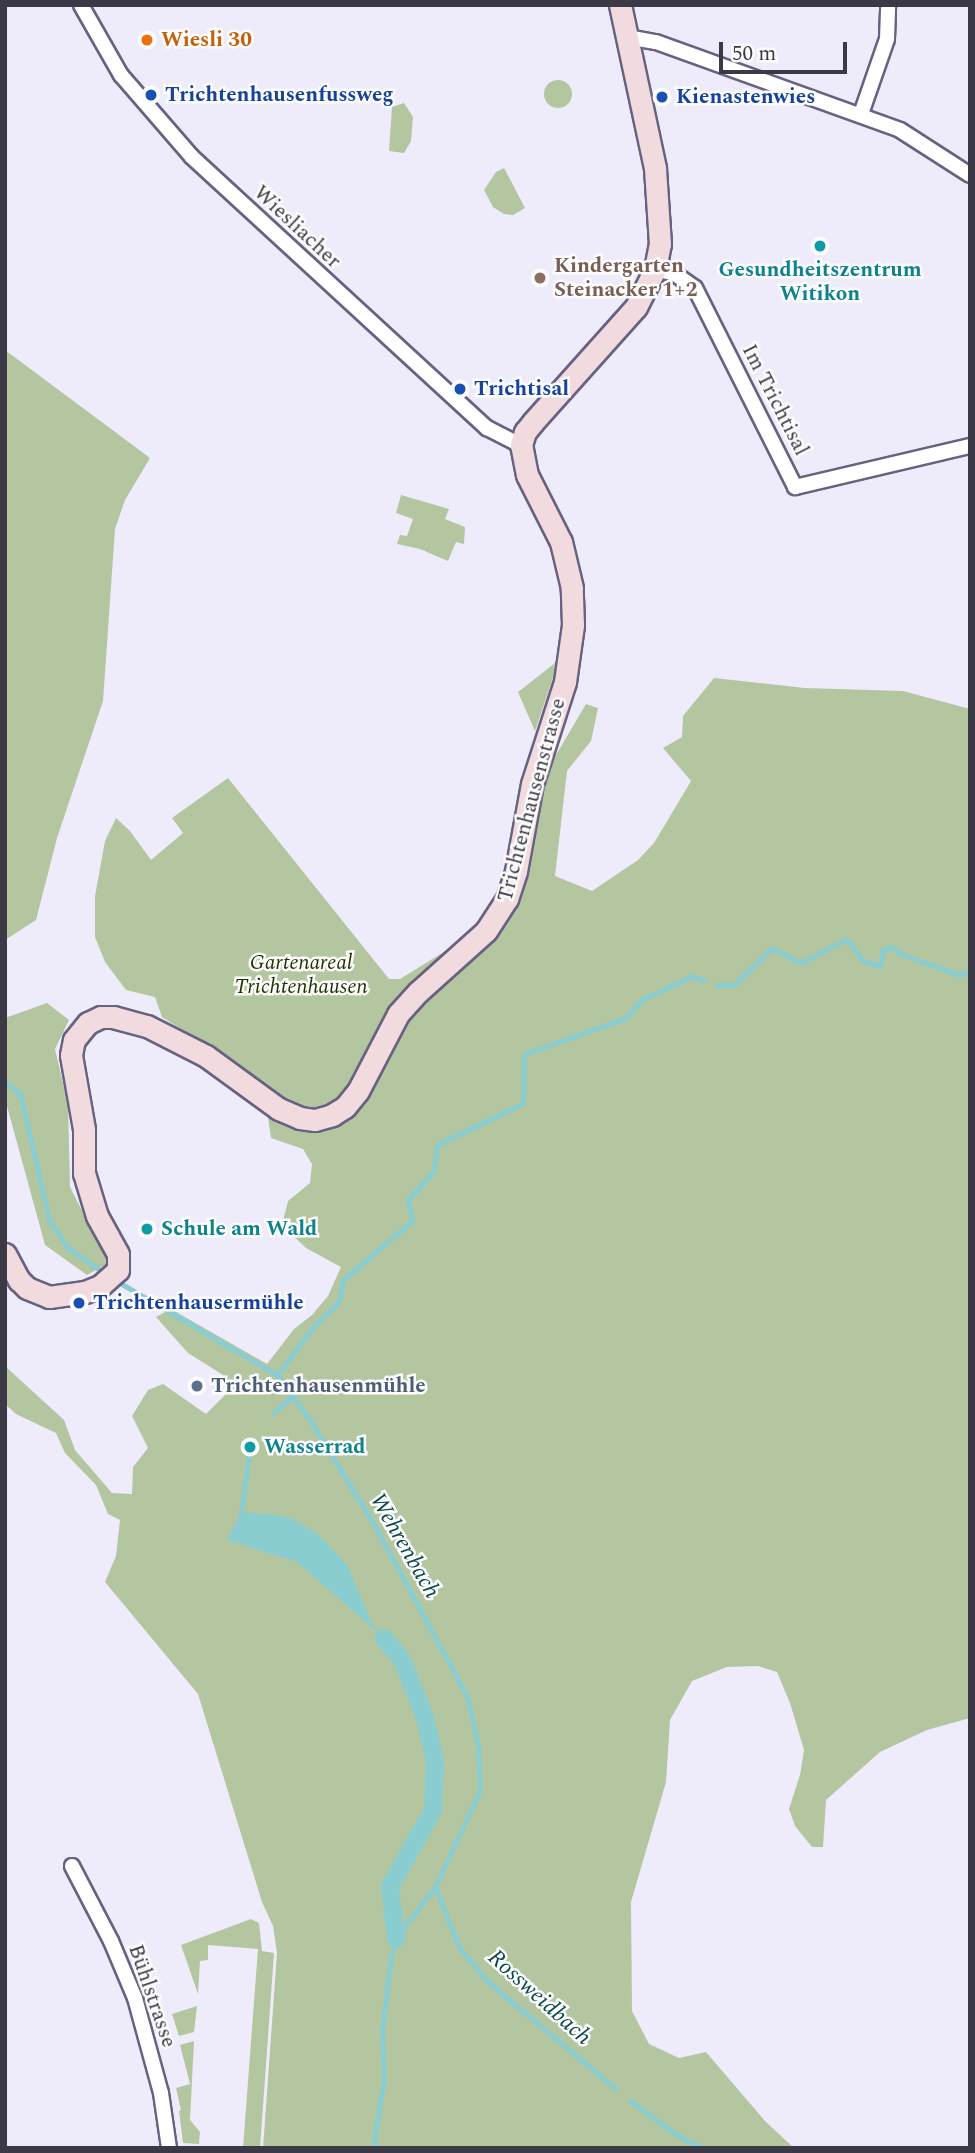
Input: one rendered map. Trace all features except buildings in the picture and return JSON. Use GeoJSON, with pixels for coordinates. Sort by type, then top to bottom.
{"type":"FeatureCollection","features":[{"type":"Feature","properties":{"kind":"street","name":"Wiesliacher"},"geometry":{"type":"LineString","coordinates":[[81,5],[121,75],[192,157],[487,428],[521,445]]}},
{"type":"Feature","properties":{"kind":"street"},"geometry":{"type":"LineString","coordinates":[[521,445],[524,432],[636,307],[655,269],[660,244],[658,198],[620,5]]}},
{"type":"Feature","properties":{"kind":"street"},"geometry":{"type":"LineString","coordinates":[[861,114],[887,39],[888,5]]}},
{"type":"Feature","properties":{"kind":"street"},"geometry":{"type":"LineString","coordinates":[[627,37],[648,40],[861,114],[900,130],[970,176]]}},
{"type":"Feature","properties":{"kind":"street","name":"Im Trichtisal"},"geometry":{"type":"LineString","coordinates":[[655,269],[675,274],[695,288],[795,487],[970,446]]}},
{"type":"Feature","properties":{"kind":"street","name":"Trichtenhausenstrasse"},"geometry":{"type":"LineString","coordinates":[[5,1254],[19,1280],[39,1294],[58,1297],[76,1295],[107,1281],[120,1265],[118,1254],[97,1216],[84,1173],[84,1129],[71,1055],[79,1030],[101,1017],[125,1018],[173,1037],[206,1056],[279,1109],[300,1118],[315,1119],[332,1115],[345,1107],[358,1091],[398,1014],[418,992],[474,944],[503,906],[516,871],[532,783],[565,682],[573,625],[572,588],[561,542],[527,475],[521,445]]}},
{"type":"Feature","properties":{"kind":"street","name":"Bühlstrasse"},"geometry":{"type":"LineString","coordinates":[[72,1866],[111,1941],[135,1998],[161,2093],[169,2148]]}},
{"type":"Feature","properties":{"kind":"green space"},"geometry":{"type":"Polygon","coordinates":[[[558,80],[568,84],[572,94],[568,104],[558,108],[548,104],[544,94],[548,84],[558,80]]]}},
{"type":"Feature","properties":{"kind":"green space"},"geometry":{"type":"Polygon","coordinates":[[[404,103],[413,117],[411,141],[404,153],[389,151],[392,107],[404,103]]]}},
{"type":"Feature","properties":{"kind":"green space"},"geometry":{"type":"Polygon","coordinates":[[[504,168],[525,208],[513,215],[504,214],[493,207],[484,190],[496,172],[504,168]]]}},
{"type":"Feature","properties":{"kind":"green space"},"geometry":{"type":"Polygon","coordinates":[[[5,350],[150,458],[125,500],[115,529],[103,701],[57,838],[36,920],[5,940],[5,350]]]}},
{"type":"Feature","properties":{"kind":"green space"},"geometry":{"type":"Polygon","coordinates":[[[401,495],[449,509],[445,519],[465,527],[464,544],[456,542],[448,561],[420,549],[397,544],[400,535],[407,536],[413,519],[396,513],[401,495]]]}},
{"type":"Feature","properties":{"kind":"green space"},"geometry":{"type":"Polygon","coordinates":[[[559,660],[535,731],[518,692],[559,660]]]}},
{"type":"Feature","properties":{"kind":"green space","name":"Gartenareal Trichtenhausen"},"geometry":{"type":"Polygon","coordinates":[[[714,678],[805,688],[903,691],[970,709],[970,1718],[927,1730],[880,1752],[826,1800],[823,1847],[812,1847],[795,1826],[789,1809],[800,1775],[804,1750],[790,1703],[777,1672],[758,1666],[727,1667],[692,1681],[670,1720],[666,1782],[631,1902],[632,2011],[649,2044],[679,2058],[706,2052],[765,2121],[794,2148],[263,2148],[277,1953],[273,1926],[262,1902],[198,1694],[105,1582],[116,1556],[120,1520],[108,1514],[96,1485],[65,1453],[56,1433],[16,1414],[5,1404],[5,1366],[64,1420],[75,1450],[112,1493],[132,1494],[133,1467],[148,1448],[132,1416],[148,1390],[163,1384],[206,1414],[232,1388],[223,1375],[188,1353],[156,1317],[171,1309],[267,1364],[294,1329],[312,1315],[328,1296],[341,1267],[306,1248],[282,1225],[288,1201],[310,1183],[312,1164],[303,1149],[271,1138],[263,1082],[162,1017],[155,997],[126,990],[105,962],[95,937],[95,896],[105,841],[116,818],[130,831],[151,860],[183,833],[172,818],[228,778],[389,979],[400,979],[518,906],[549,767],[586,704],[598,708],[591,741],[567,771],[555,876],[592,891],[638,860],[654,843],[691,781],[663,748],[682,737],[683,716],[714,678]]]}},
{"type":"Feature","properties":{"kind":"green space"},"geometry":{"type":"Polygon","coordinates":[[[47,1003],[69,1020],[55,1049],[68,1105],[70,1187],[109,1263],[87,1275],[45,1245],[5,1099],[5,1018],[47,1003]]]}},
{"type":"Feature","properties":{"kind":"green space"},"geometry":{"type":"Polygon","coordinates":[[[251,1919],[259,1923],[262,1951],[274,1953],[260,2148],[243,2148],[258,1949],[208,1945],[208,1960],[200,1961],[198,1994],[181,1945],[251,1919]]]}},
{"type":"Feature","properties":{"kind":"green space"},"geometry":{"type":"Polygon","coordinates":[[[197,2006],[194,2032],[179,2036],[172,2014],[197,2006]]]}},
{"type":"Feature","properties":{"kind":"green space"},"geometry":{"type":"Polygon","coordinates":[[[194,2041],[190,2120],[200,2132],[199,2144],[183,2143],[181,2110],[176,2088],[190,2084],[180,2045],[194,2041]]]}},
{"type":"Feature","properties":{"kind":"shaded area"},"geometry":{"type":"Polygon","coordinates":[[[241,1512],[292,1519],[318,1534],[348,1566],[371,1622],[384,1638],[297,1562],[227,1540],[241,1512]]]}},
{"type":"Feature","properties":{"kind":"waterway"},"geometry":{"type":"LineString","coordinates":[[717,985],[734,985],[772,948],[800,963],[847,939],[863,961],[880,966],[883,949],[892,947],[903,955],[960,975],[970,970]]}},
{"type":"Feature","properties":{"kind":"waterway"},"geometry":{"type":"LineString","coordinates":[[277,1375],[313,1327],[339,1302],[343,1280],[412,1221],[408,1200],[433,1171],[437,1145],[523,1103],[524,1054],[626,1018],[641,1000],[692,976],[704,980]]}},
{"type":"Feature","properties":{"kind":"waterway","name":"Wehrenbach"},"geometry":{"type":"LineString","coordinates":[[5,1083],[20,1093],[49,1220],[68,1248],[107,1275]]}},
{"type":"Feature","properties":{"kind":"waterway","name":"Wehrenbach"},"geometry":{"type":"LineString","coordinates":[[115,1280],[277,1375],[312,1423],[373,1523],[467,1696],[478,1744],[480,1790],[435,1887],[401,1931],[391,1955],[382,2030],[384,2079],[374,2138],[375,2148]]}},
{"type":"Feature","properties":{"kind":"waterway"},"geometry":{"type":"LineString","coordinates":[[273,1413],[293,1395]]}},
{"type":"Feature","properties":{"kind":"waterway"},"geometry":{"type":"LineString","coordinates":[[241,1512],[250,1447]]}},
{"type":"Feature","properties":{"kind":"waterway"},"geometry":{"type":"LineString","coordinates":[[384,1638],[402,1660],[424,1715],[435,1760],[433,1810],[390,1887],[396,1939]]}},
{"type":"Feature","properties":{"kind":"waterway","name":"Rossweidbach"},"geometry":{"type":"LineString","coordinates":[[435,1887],[459,1947],[487,1981],[615,2088]]}},
{"type":"Feature","properties":{"kind":"waterway","name":"Rossweidbach"},"geometry":{"type":"LineString","coordinates":[[630,2101],[677,2135],[702,2148]]}},
{"type":"Feature","properties":{"kind":"place","name":"Wiesli 30"},"geometry":{"type":"Point","coordinates":[147,40]}},
{"type":"Feature","properties":{"kind":"place","name":"Trichtenhausenfussweg"},"geometry":{"type":"Point","coordinates":[151,95]}},
{"type":"Feature","properties":{"kind":"place","name":"Kienastenwies"},"geometry":{"type":"Point","coordinates":[662,97]}},
{"type":"Feature","properties":{"kind":"place","name":"Gesundheitszentrum Witikon"},"geometry":{"type":"Point","coordinates":[820,246]}},
{"type":"Feature","properties":{"kind":"place","name":"Kindergarten Steinacker 1+2"},"geometry":{"type":"Point","coordinates":[540,278]}},
{"type":"Feature","properties":{"kind":"place","name":"Trichtisal"},"geometry":{"type":"Point","coordinates":[460,389]}},
{"type":"Feature","properties":{"kind":"place","name":"Schule am Wald"},"geometry":{"type":"Point","coordinates":[147,1229]}},
{"type":"Feature","properties":{"kind":"place","name":"Trichtenhausermühle"},"geometry":{"type":"Point","coordinates":[79,1303]}},
{"type":"Feature","properties":{"kind":"place","name":"Trichtenhausenmühle"},"geometry":{"type":"Point","coordinates":[197,1386]}},
{"type":"Feature","properties":{"kind":"place","name":"Wasserrad"},"geometry":{"type":"Point","coordinates":[250,1447]}}]}
